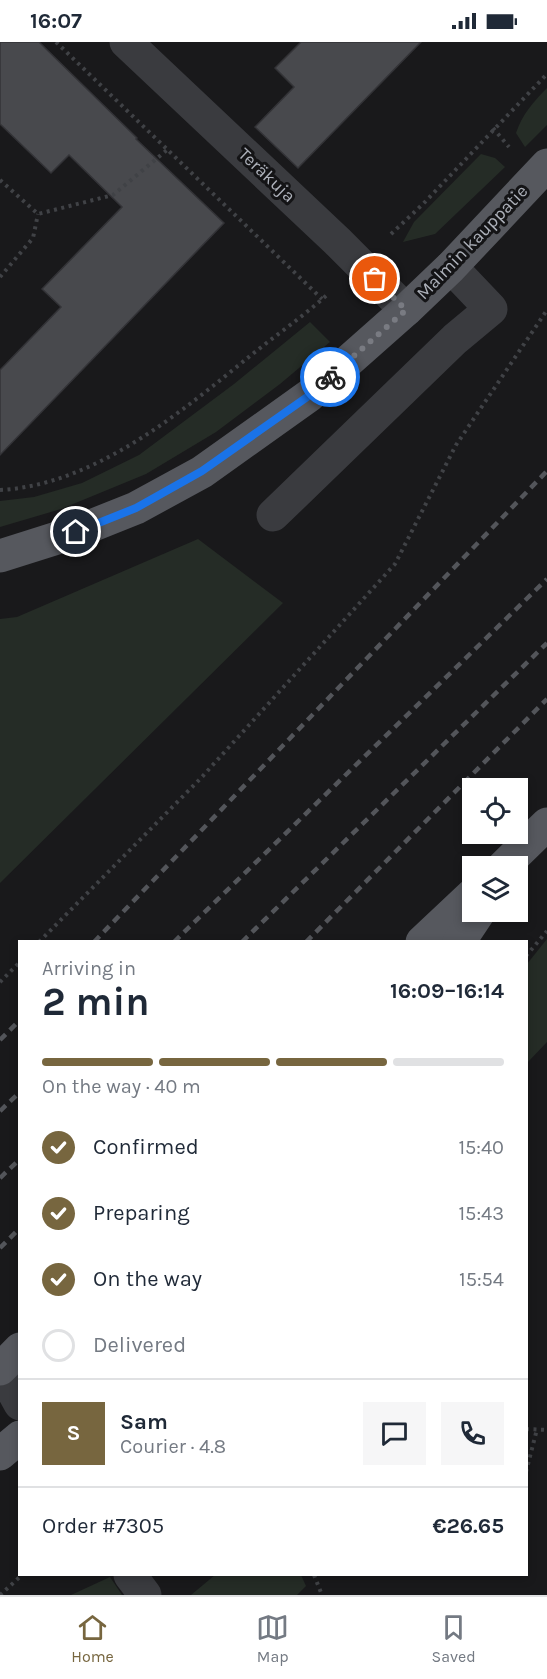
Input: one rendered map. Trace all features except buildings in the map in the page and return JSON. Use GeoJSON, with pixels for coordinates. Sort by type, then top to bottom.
{"type":"FeatureCollection","features":[{"type":"Feature","properties":{"kind":"main road","name":"Malmin kauppatie"},"geometry":{"type":"LineString","coordinates":[[0,556],[76,532],[136,508],[202,471],[310,395],[451,267],[547,165]]}},
{"type":"Feature","properties":{"kind":"main road"},"geometry":{"type":"LineString","coordinates":[[517,856],[547,824]]}},
{"type":"Feature","properties":{"kind":"main road"},"geometry":{"type":"LineString","coordinates":[[424,940],[462,904]]}},
{"type":"Feature","properties":{"kind":"main road"},"geometry":{"type":"LineString","coordinates":[[460,940],[472,922]]}},
{"type":"Feature","properties":{"kind":"main road"},"geometry":{"type":"LineString","coordinates":[[0,1369],[18,1351]]}},
{"type":"Feature","properties":{"kind":"main road"},"geometry":{"type":"LineString","coordinates":[[0,1454],[18,1439]]}},
{"type":"Feature","properties":{"kind":"street","name":"Teräkuja"},"geometry":{"type":"LineString","coordinates":[[126,42],[323,227],[406,310]]}},
{"type":"Feature","properties":{"kind":"street"},"geometry":{"type":"LineString","coordinates":[[273,515],[454,339],[491,309],[451,267]]}},
{"type":"Feature","properties":{"kind":"street"},"geometry":{"type":"LineString","coordinates":[[0,1369],[18,1400]]}},
{"type":"Feature","properties":{"kind":"street"},"geometry":{"type":"LineString","coordinates":[[131,1576],[145,1595]]}},
{"type":"Feature","properties":{"kind":"path"},"geometry":{"type":"LineString","coordinates":[[56,42],[322,299]]}},
{"type":"Feature","properties":{"kind":"path"},"geometry":{"type":"LineString","coordinates":[[0,490],[16,489],[50,481],[118,452],[151,432],[209,389],[322,299],[360,264],[423,204],[547,74]]}},
{"type":"Feature","properties":{"kind":"path"},"geometry":{"type":"LineString","coordinates":[[38,214],[113,195],[167,150]]}},
{"type":"Feature","properties":{"kind":"path"},"geometry":{"type":"LineString","coordinates":[[0,180],[38,214]]}},
{"type":"Feature","properties":{"kind":"path"},"geometry":{"type":"LineString","coordinates":[[0,277],[33,238],[38,214]]}},
{"type":"Feature","properties":{"kind":"path"},"geometry":{"type":"LineString","coordinates":[[41,940],[201,778],[395,564],[456,445],[547,310]]}},
{"type":"Feature","properties":{"kind":"path"},"geometry":{"type":"LineString","coordinates":[[528,954],[547,932]]}},
{"type":"Feature","properties":{"kind":"path"},"geometry":{"type":"LineString","coordinates":[[0,982],[18,964]]}},
{"type":"Feature","properties":{"kind":"path"},"geometry":{"type":"LineString","coordinates":[[528,1429],[547,1430]]}},
{"type":"Feature","properties":{"kind":"path"},"geometry":{"type":"LineString","coordinates":[[528,1464],[537,1429]]}},
{"type":"Feature","properties":{"kind":"path"},"geometry":{"type":"LineString","coordinates":[[0,1595],[21,1576]]}},
{"type":"Feature","properties":{"kind":"path"},"geometry":{"type":"LineString","coordinates":[[314,1576],[322,1595]]}},
{"type":"Feature","properties":{"kind":"shaded area"},"geometry":{"type":"Polygon","coordinates":[[[547,88],[547,125],[525,147],[516,133],[528,109],[547,88]]]}},
{"type":"Feature","properties":{"kind":"shaded area"},"geometry":{"type":"Polygon","coordinates":[[[481,154],[495,158],[505,167],[435,234],[403,242],[414,222],[481,154]]]}},
{"type":"Feature","properties":{"kind":"shaded area"},"geometry":{"type":"Polygon","coordinates":[[[310,322],[330,342],[280,384],[216,432],[146,474],[61,509],[0,527],[0,501],[34,497],[82,483],[139,455],[234,384],[310,322]]]}},
{"type":"Feature","properties":{"kind":"shaded area"},"geometry":{"type":"Polygon","coordinates":[[[198,539],[283,603],[0,883],[0,619],[17,617],[198,539]]]}},
{"type":"Feature","properties":{"kind":"shaded area"},"geometry":{"type":"Polygon","coordinates":[[[547,939],[547,1042],[528,1062],[528,963],[547,939]]]}},
{"type":"Feature","properties":{"kind":"shaded area"},"geometry":{"type":"Polygon","coordinates":[[[214,1576],[301,1576],[306,1586],[297,1595],[191,1595],[214,1576]]]}},
{"type":"Feature","properties":{"kind":"shaded area"},"geometry":{"type":"Polygon","coordinates":[[[110,1577],[122,1595],[71,1595],[110,1577]]]}},
{"type":"Feature","properties":{"kind":"railway"},"geometry":{"type":"LineString","coordinates":[[96,940],[547,471]]}},
{"type":"Feature","properties":{"kind":"railway"},"geometry":{"type":"LineString","coordinates":[[176,940],[547,579]]}},
{"type":"Feature","properties":{"kind":"railway"},"geometry":{"type":"LineString","coordinates":[[244,940],[547,643]]}},
{"type":"Feature","properties":{"kind":"railway"},"geometry":{"type":"LineString","coordinates":[[308,940],[547,699]]}},
{"type":"Feature","properties":{"kind":"railway"},"geometry":{"type":"LineString","coordinates":[[0,1040],[18,1022]]}},
{"type":"Feature","properties":{"kind":"railway"},"geometry":{"type":"LineString","coordinates":[[0,1111],[18,1094]]}},
{"type":"Feature","properties":{"kind":"railway"},"geometry":{"type":"LineString","coordinates":[[0,1178],[18,1161]]}},
{"type":"Feature","properties":{"kind":"railway"},"geometry":{"type":"LineString","coordinates":[[0,1248],[18,1230]]}},
{"type":"Feature","properties":{"kind":"way so far"},"geometry":{"type":"LineString","coordinates":[[330,377],[406,310],[375,279]]}},
{"type":"Feature","properties":{"kind":"route"},"geometry":{"type":"LineString","coordinates":[[76,532],[136,508],[202,471],[310,395],[330,377]]}}]}
